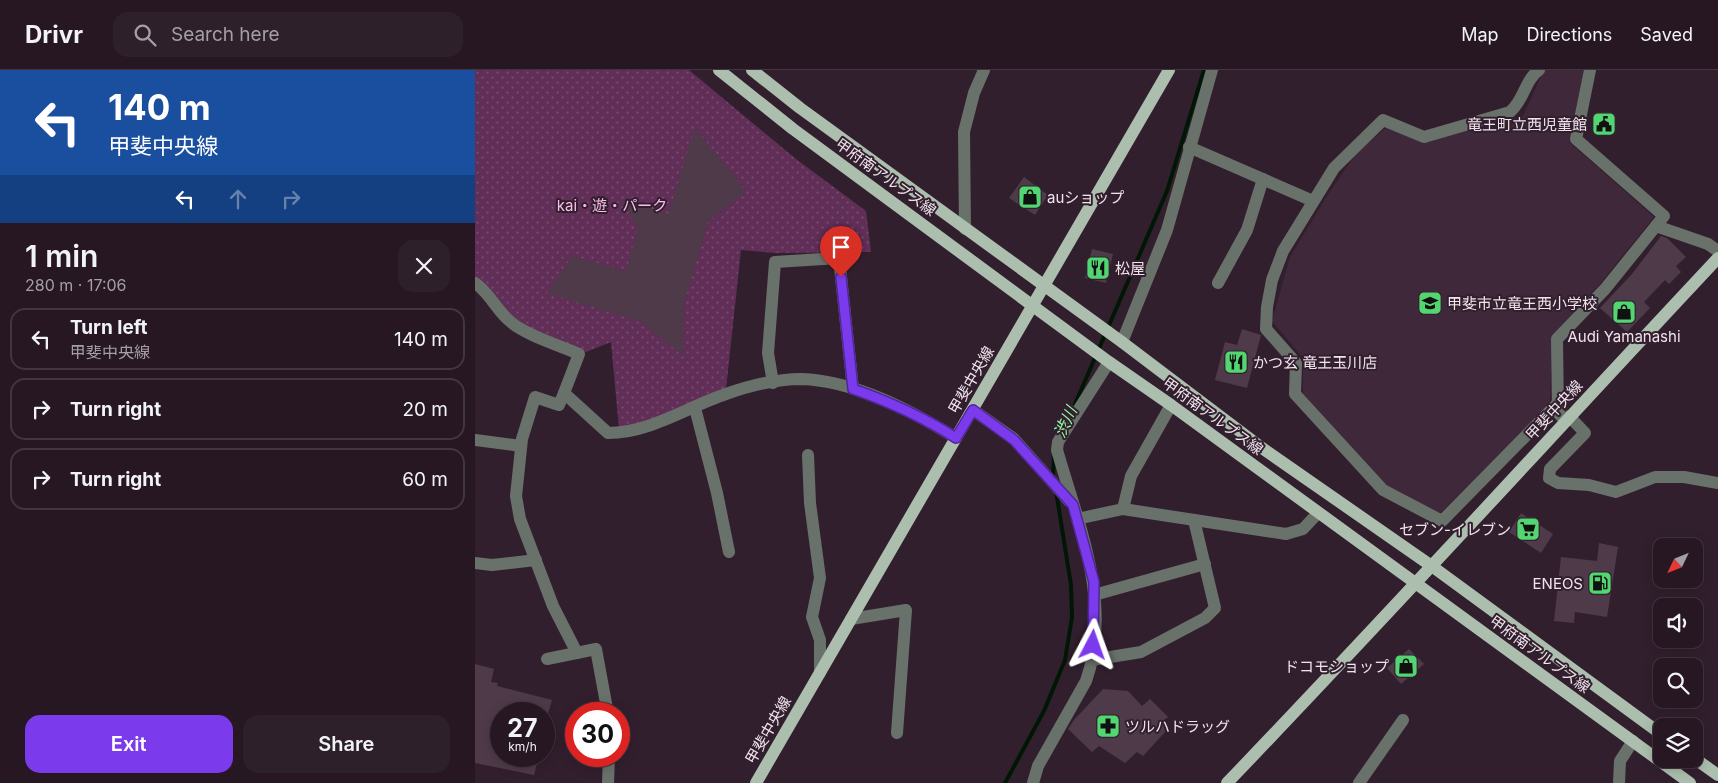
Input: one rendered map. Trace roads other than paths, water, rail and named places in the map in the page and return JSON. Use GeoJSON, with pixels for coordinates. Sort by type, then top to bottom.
{"type":"FeatureCollection","features":[{"type":"Feature","properties":{"kind":"main road","name":"甲府南アルプス線"},"geometry":{"type":"LineString","coordinates":[[719,70],[793,129],[1109,362],[1171,405],[1690,783]]}},
{"type":"Feature","properties":{"kind":"main road","name":"甲府南アルプス線"},"geometry":{"type":"LineString","coordinates":[[752,70],[1122,342],[1262,448],[1433,566],[1653,728]]}},
{"type":"Feature","properties":{"kind":"main road","name":"甲斐中央線"},"geometry":{"type":"LineString","coordinates":[[756,783],[1169,70]]}},
{"type":"Feature","properties":{"kind":"main road","name":"甲斐中央線"},"geometry":{"type":"LineString","coordinates":[[1227,783],[1433,566],[1567,418],[1718,258]]}},
{"type":"Feature","properties":{"kind":"main road"},"geometry":{"type":"LineString","coordinates":[[1703,764],[1718,775]]}},
{"type":"Feature","properties":{"kind":"street"},"geometry":{"type":"LineString","coordinates":[[965,228],[964,132],[975,93],[984,70]]}},
{"type":"Feature","properties":{"kind":"street"},"geometry":{"type":"LineString","coordinates":[[1122,342],[1167,230],[1212,70]]}},
{"type":"Feature","properties":{"kind":"street"},"geometry":{"type":"LineString","coordinates":[[1539,70],[1532,75],[1520,103],[1510,112],[1424,136],[1383,120],[1334,168],[1283,251],[1272,280],[1267,307],[1267,329],[1296,363],[1295,394],[1383,490],[1442,520],[1558,403]]}},
{"type":"Feature","properties":{"kind":"street"},"geometry":{"type":"LineString","coordinates":[[1590,70],[1576,139],[1665,216],[1605,290],[1557,339],[1558,413],[1585,433],[1550,469],[1549,478],[1558,483],[1589,485],[1616,492],[1655,477],[1684,477],[1718,483]]}},
{"type":"Feature","properties":{"kind":"street"},"geometry":{"type":"LineString","coordinates":[[1189,147],[1313,201]]}},
{"type":"Feature","properties":{"kind":"street"},"geometry":{"type":"LineString","coordinates":[[1218,283],[1247,230],[1263,179]]}},
{"type":"Feature","properties":{"kind":"street"},"geometry":{"type":"LineString","coordinates":[[1656,226],[1708,244],[1718,251]]}},
{"type":"Feature","properties":{"kind":"street"},"geometry":{"type":"LineString","coordinates":[[773,383],[768,353],[775,262],[839,258],[853,389]]}},
{"type":"Feature","properties":{"kind":"street"},"geometry":{"type":"LineString","coordinates":[[475,283],[483,288],[498,310],[513,324],[579,354],[559,405],[535,397],[521,446],[516,496],[520,518],[553,606],[577,653]]}},
{"type":"Feature","properties":{"kind":"street"},"geometry":{"type":"LineString","coordinates":[[1033,783],[1038,766],[1086,682],[1092,660],[1095,630],[1094,582],[1057,450],[1058,442],[1109,362]]}},
{"type":"Feature","properties":{"kind":"street"},"geometry":{"type":"LineString","coordinates":[[564,393],[608,433],[619,433],[643,427],[695,408],[726,394],[800,379],[838,384],[889,402],[915,414],[956,438]]}},
{"type":"Feature","properties":{"kind":"street"},"geometry":{"type":"LineString","coordinates":[[1123,509],[1131,476],[1171,405]]}},
{"type":"Feature","properties":{"kind":"street"},"geometry":{"type":"LineString","coordinates":[[695,408],[717,493],[729,552]]}},
{"type":"Feature","properties":{"kind":"street"},"geometry":{"type":"LineString","coordinates":[[973,410],[1014,440],[1073,505]]}},
{"type":"Feature","properties":{"kind":"street"},"geometry":{"type":"LineString","coordinates":[[475,440],[521,446]]}},
{"type":"Feature","properties":{"kind":"street"},"geometry":{"type":"LineString","coordinates":[[808,455],[810,503],[820,578],[812,617],[820,640],[820,673]]}},
{"type":"Feature","properties":{"kind":"street"},"geometry":{"type":"LineString","coordinates":[[1077,519],[1123,509],[1286,534],[1303,529],[1318,512]]}},
{"type":"Feature","properties":{"kind":"street"},"geometry":{"type":"LineString","coordinates":[[1092,660],[1141,652],[1205,618],[1215,608],[1194,520]]}},
{"type":"Feature","properties":{"kind":"street"},"geometry":{"type":"LineString","coordinates":[[475,563],[492,565],[536,560]]}},
{"type":"Feature","properties":{"kind":"street"},"geometry":{"type":"LineString","coordinates":[[1094,595],[1205,564]]}},
{"type":"Feature","properties":{"kind":"street"},"geometry":{"type":"LineString","coordinates":[[851,619],[906,610],[897,733]]}},
{"type":"Feature","properties":{"kind":"street"},"geometry":{"type":"LineString","coordinates":[[547,659],[596,649],[606,702]]}},
{"type":"Feature","properties":{"kind":"street"},"geometry":{"type":"LineString","coordinates":[[1359,783],[1403,720]]}},
{"type":"Feature","properties":{"kind":"street"},"geometry":{"type":"LineString","coordinates":[[1619,783],[1620,761],[1633,741]]}},
{"type":"Feature","properties":{"kind":"street"},"geometry":{"type":"LineString","coordinates":[[608,783],[609,767]]}},
{"type":"Feature","properties":{"kind":"waterway","name":"渋川"},"geometry":{"type":"LineString","coordinates":[[1075,404],[1167,191],[1204,70]]}},
{"type":"Feature","properties":{"kind":"waterway","name":"渋川"},"geometry":{"type":"LineString","coordinates":[[1053,477],[1054,454]]}},
{"type":"Feature","properties":{"kind":"waterway","name":"渋川"},"geometry":{"type":"LineString","coordinates":[[1005,783],[1044,711],[1065,660],[1072,617],[1071,585],[1056,491]]}},
{"type":"Feature","properties":{"kind":"place","name":"竜王町立西児童館"},"geometry":{"type":"Point","coordinates":[1604,124]}},
{"type":"Feature","properties":{"kind":"place","name":"auショップ"},"geometry":{"type":"Point","coordinates":[1030,197]}},
{"type":"Feature","properties":{"kind":"place","name":"松屋"},"geometry":{"type":"Point","coordinates":[1098,268]}},
{"type":"Feature","properties":{"kind":"place","name":"甲斐市立竜王西小学校"},"geometry":{"type":"Point","coordinates":[1430,303]}},
{"type":"Feature","properties":{"kind":"place","name":"Audi Yamanashi"},"geometry":{"type":"Point","coordinates":[1624,312]}},
{"type":"Feature","properties":{"kind":"place","name":"かつ玄 竜王玉川店"},"geometry":{"type":"Point","coordinates":[1236,362]}},
{"type":"Feature","properties":{"kind":"place","name":"セブン-イレブン"},"geometry":{"type":"Point","coordinates":[1528,529]}},
{"type":"Feature","properties":{"kind":"place","name":"ENEOS"},"geometry":{"type":"Point","coordinates":[1600,583]}},
{"type":"Feature","properties":{"kind":"place","name":"ドコモショップ"},"geometry":{"type":"Point","coordinates":[1406,666]}},
{"type":"Feature","properties":{"kind":"place","name":"ツルハドラッグ"},"geometry":{"type":"Point","coordinates":[1108,726]}},
{"type":"Feature","properties":{"kind":"park label","name":"kai・遊・パーク"},"geometry":{"type":"Point","coordinates":[612,205]}}]}
